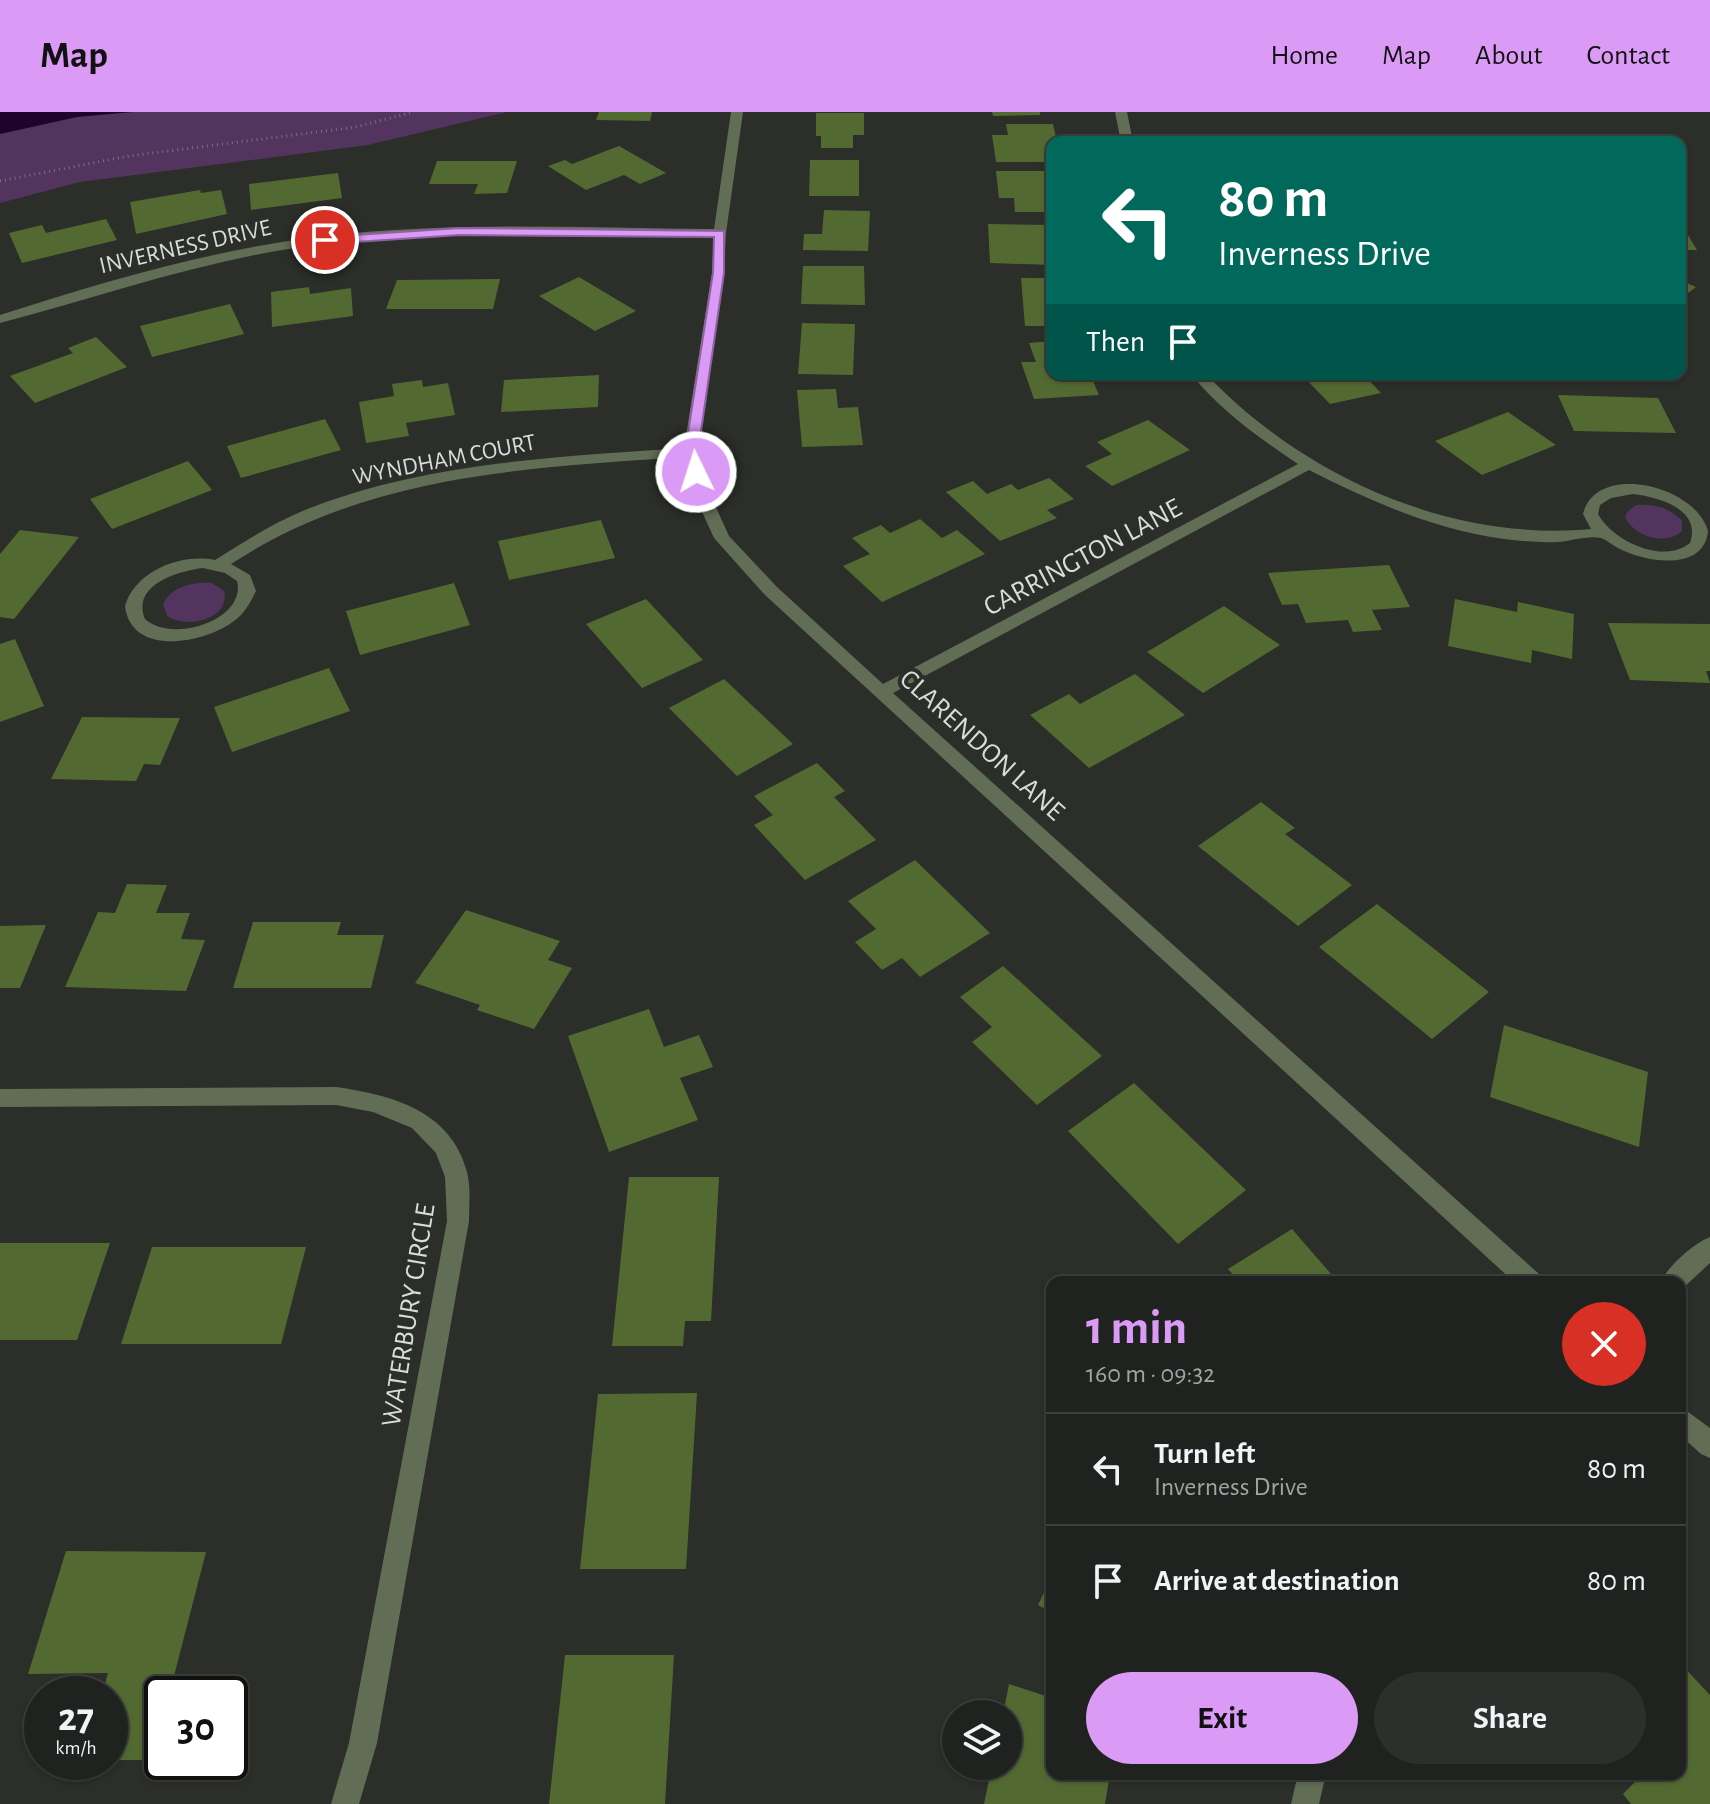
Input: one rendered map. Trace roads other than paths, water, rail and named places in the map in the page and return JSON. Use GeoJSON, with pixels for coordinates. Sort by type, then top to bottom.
{"type":"FeatureCollection","features":[{"type":"Feature","properties":{"kind":"street","name":"CLARENDON LANE"},"geometry":{"type":"LineString","coordinates":[[737,112],[720,233],[718,273],[691,452],[701,492],[722,538],[771,591],[1524,1276]]}},
{"type":"Feature","properties":{"kind":"street"},"geometry":{"type":"LineString","coordinates":[[1121,112],[1126,136]]}},
{"type":"Feature","properties":{"kind":"street","name":"INVERNESS DRIVE"},"geometry":{"type":"LineString","coordinates":[[0,319],[112,283],[186,264],[325,240],[441,232],[720,233]]}},
{"type":"Feature","properties":{"kind":"street"},"geometry":{"type":"LineString","coordinates":[[1204,380],[1227,405],[1307,465],[1380,498],[1434,517],[1492,531],[1546,537],[1602,533],[1633,551],[1661,556],[1687,553],[1698,546],[1704,537],[1697,515],[1685,505],[1669,497],[1633,489],[1603,494],[1594,502],[1590,511],[1593,522],[1602,533]]}},
{"type":"Feature","properties":{"kind":"street","name":"WYNDHAM COURT"},"geometry":{"type":"LineString","coordinates":[[220,564],[234,569],[244,578],[248,588],[237,612],[223,623],[186,636],[159,635],[138,626],[132,615],[132,603],[150,580],[184,565],[220,564],[261,538],[321,510],[398,487],[573,460],[691,452]]}},
{"type":"Feature","properties":{"kind":"street","name":"CARRINGTON LANE"},"geometry":{"type":"LineString","coordinates":[[881,692],[1307,465]]}},
{"type":"Feature","properties":{"kind":"street","name":"WATERBURY CIRCLE"},"geometry":{"type":"LineString","coordinates":[[0,1098],[336,1096],[388,1103],[425,1122],[454,1166],[458,1221],[363,1743],[345,1804]]}},
{"type":"Feature","properties":{"kind":"street"},"geometry":{"type":"LineString","coordinates":[[1680,1276],[1710,1248]]}},
{"type":"Feature","properties":{"kind":"street"},"geometry":{"type":"LineString","coordinates":[[1686,1423],[1710,1445]]}},
{"type":"Feature","properties":{"kind":"street"},"geometry":{"type":"LineString","coordinates":[[1305,1804],[1311,1780]]}}]}
